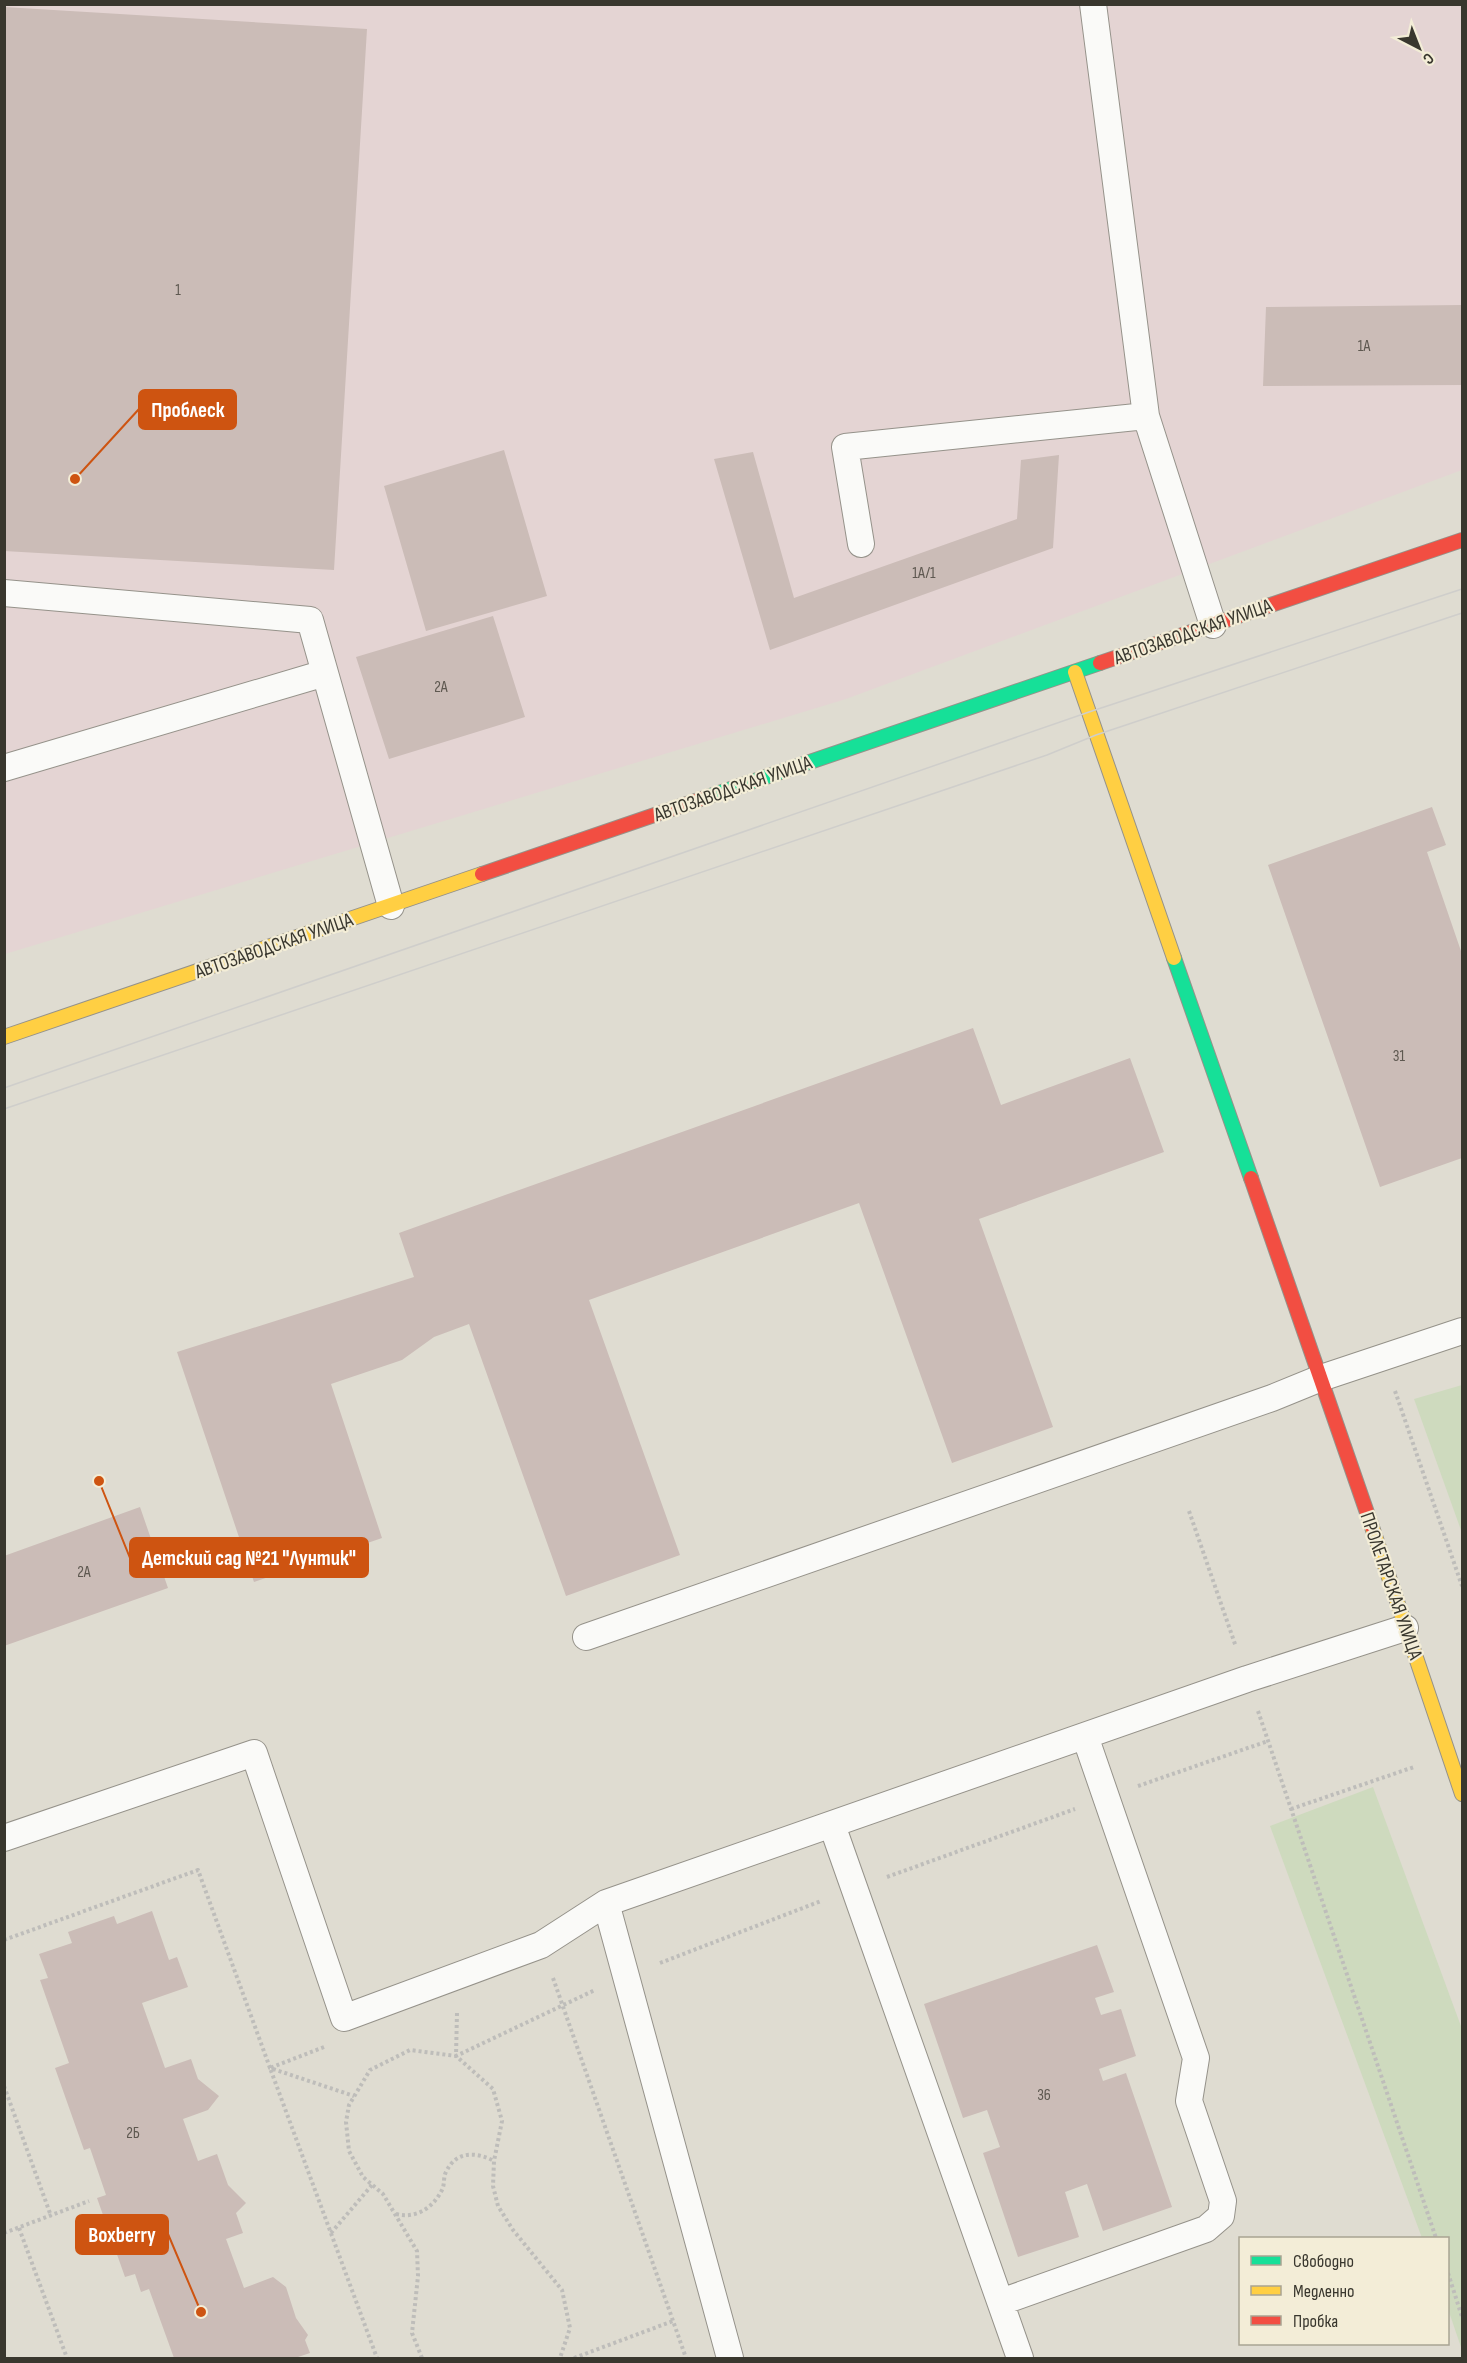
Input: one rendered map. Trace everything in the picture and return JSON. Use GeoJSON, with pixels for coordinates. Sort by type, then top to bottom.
{"type":"FeatureCollection","features":[{"type":"Feature","properties":{"kind":"main road","name":"АВТОЗАВОДСКАЯ УЛИЦА"},"geometry":{"type":"LineString","coordinates":[[4,1038],[1462,540]]}},
{"type":"Feature","properties":{"kind":"main road","name":"ПРОЛЕТАРСКАЯ УЛИЦА"},"geometry":{"type":"LineString","coordinates":[[1076,672],[1105,762],[1321,1378],[1462,1794]]}},
{"type":"Feature","properties":{"kind":"lane"},"geometry":{"type":"LineString","coordinates":[[1093,4],[1146,416],[1213,625]]}},
{"type":"Feature","properties":{"kind":"lane"},"geometry":{"type":"LineString","coordinates":[[861,544],[845,447],[1146,416]]}},
{"type":"Feature","properties":{"kind":"lane"},"geometry":{"type":"LineString","coordinates":[[4,593],[310,620],[391,906]]}},
{"type":"Feature","properties":{"kind":"lane"},"geometry":{"type":"LineString","coordinates":[[4,768],[325,673]]}},
{"type":"Feature","properties":{"kind":"lane"},"geometry":{"type":"LineString","coordinates":[[586,1637],[1272,1398],[1383,1356],[1462,1331]]}},
{"type":"Feature","properties":{"kind":"lane"},"geometry":{"type":"LineString","coordinates":[[4,1838],[254,1753],[344,2018],[541,1945],[606,1903],[1247,1679],[1405,1628]]}},
{"type":"Feature","properties":{"kind":"lane"},"geometry":{"type":"LineString","coordinates":[[1001,2302],[1206,2229],[1221,2216],[1224,2201],[1189,2101],[1196,2058],[1085,1737]]}},
{"type":"Feature","properties":{"kind":"lane"},"geometry":{"type":"LineString","coordinates":[[832,1825],[1020,2358]]}},
{"type":"Feature","properties":{"kind":"lane"},"geometry":{"type":"LineString","coordinates":[[606,1903],[730,2358]]}},
{"type":"Feature","properties":{"kind":"path"},"geometry":{"type":"LineString","coordinates":[[1383,1356],[1462,1586]]}},
{"type":"Feature","properties":{"kind":"path"},"geometry":{"type":"LineString","coordinates":[[1189,1511],[1436,2237]]}},
{"type":"Feature","properties":{"kind":"path"},"geometry":{"type":"LineString","coordinates":[[422,2358],[412,2333],[418,2276],[417,2252],[383,2194],[363,2176],[349,2151],[346,2122],[349,2105],[370,2070],[410,2050],[456,2056],[626,1975],[855,1889],[1268,1741]]}},
{"type":"Feature","properties":{"kind":"path"},"geometry":{"type":"LineString","coordinates":[[1291,1809],[1449,1755]]}},
{"type":"Feature","properties":{"kind":"path"},"geometry":{"type":"LineString","coordinates":[[4,1940],[198,1870],[377,2358]]}},
{"type":"Feature","properties":{"kind":"path"},"geometry":{"type":"LineString","coordinates":[[551,1972],[686,2358]]}},
{"type":"Feature","properties":{"kind":"path"},"geometry":{"type":"LineString","coordinates":[[457,2006],[456,2056],[493,2089],[502,2121],[494,2161],[493,2186],[498,2206],[513,2230],[562,2290],[570,2328],[560,2358]]}},
{"type":"Feature","properties":{"kind":"path"},"geometry":{"type":"LineString","coordinates":[[270,2068],[325,2047]]}},
{"type":"Feature","properties":{"kind":"path"},"geometry":{"type":"LineString","coordinates":[[270,2068],[354,2096]]}},
{"type":"Feature","properties":{"kind":"path"},"geometry":{"type":"LineString","coordinates":[[4,2086],[51,2216]]}},
{"type":"Feature","properties":{"kind":"path"},"geometry":{"type":"LineString","coordinates":[[396,2214],[411,2216],[424,2211],[444,2188],[445,2173],[454,2161],[467,2154],[474,2154],[494,2161]]}},
{"type":"Feature","properties":{"kind":"path"},"geometry":{"type":"LineString","coordinates":[[331,2233],[372,2185]]}},
{"type":"Feature","properties":{"kind":"path"},"geometry":{"type":"LineString","coordinates":[[4,2233],[89,2201]]}},
{"type":"Feature","properties":{"kind":"path"},"geometry":{"type":"LineString","coordinates":[[19,2228],[67,2358]]}},
{"type":"Feature","properties":{"kind":"path"},"geometry":{"type":"LineString","coordinates":[[1449,2276],[1462,2317]]}},
{"type":"Feature","properties":{"kind":"path"},"geometry":{"type":"LineString","coordinates":[[574,2358],[673,2321]]}},
{"type":"Feature","properties":{"kind":"shaded area"},"geometry":{"type":"Polygon","coordinates":[[[5,5],[1462,5],[1462,470],[846,699],[5,954],[5,5]]]}},
{"type":"Feature","properties":{"kind":"green space"},"geometry":{"type":"Polygon","coordinates":[[[1462,1385],[1462,1533],[1414,1399],[1462,1385]]]}},
{"type":"Feature","properties":{"kind":"green space"},"geometry":{"type":"Polygon","coordinates":[[[1373,1787],[1462,2029],[1462,2350],[1449,2312],[1449,2237],[1422,2237],[1270,1826],[1373,1787]]]}},
{"type":"Feature","properties":{"kind":"building"},"geometry":{"type":"Polygon","coordinates":[[[4,7],[367,29],[334,570],[4,551],[4,7]]]}},
{"type":"Feature","properties":{"kind":"building"},"geometry":{"type":"Polygon","coordinates":[[[1462,305],[1462,385],[1263,386],[1266,307],[1462,305]]]}},
{"type":"Feature","properties":{"kind":"building"},"geometry":{"type":"Polygon","coordinates":[[[504,450],[547,596],[426,631],[384,486],[504,450]]]}},
{"type":"Feature","properties":{"kind":"building"},"geometry":{"type":"Polygon","coordinates":[[[753,452],[794,598],[1017,519],[1021,460],[1059,455],[1053,548],[770,650],[714,459],[753,452]]]}},
{"type":"Feature","properties":{"kind":"building"},"geometry":{"type":"Polygon","coordinates":[[[493,616],[525,717],[389,759],[356,657],[493,616]]]}},
{"type":"Feature","properties":{"kind":"building"},"geometry":{"type":"Polygon","coordinates":[[[1432,807],[1446,845],[1427,852],[1462,954],[1462,1158],[1380,1187],[1268,865],[1432,807]]]}},
{"type":"Feature","properties":{"kind":"building"},"geometry":{"type":"Polygon","coordinates":[[[973,1028],[1001,1105],[1130,1058],[1164,1152],[979,1219],[1053,1427],[952,1463],[859,1203],[589,1300],[680,1555],[566,1596],[469,1324],[434,1337],[402,1360],[331,1384],[382,1538],[254,1582],[177,1352],[414,1277],[399,1233],[973,1028]]]}},
{"type":"Feature","properties":{"kind":"building"},"geometry":{"type":"Polygon","coordinates":[[[140,1507],[168,1588],[4,1646],[4,1556],[140,1507]]]}},
{"type":"Feature","properties":{"kind":"building"},"geometry":{"type":"Polygon","coordinates":[[[152,1911],[169,1960],[177,1957],[188,1987],[142,2003],[165,2068],[191,2059],[198,2079],[219,2096],[208,2110],[183,2119],[198,2161],[217,2154],[228,2185],[246,2203],[236,2213],[243,2233],[226,2239],[244,2288],[273,2277],[286,2287],[296,2318],[308,2335],[305,2340],[310,2353],[295,2358],[174,2358],[149,2289],[141,2292],[135,2274],[125,2277],[97,2198],[106,2195],[90,2148],[84,2150],[55,2068],[69,2063],[40,1980],[48,1978],[39,1954],[72,1943],[68,1932],[114,1916],[117,1924],[152,1911]]]}},
{"type":"Feature","properties":{"kind":"building"},"geometry":{"type":"Polygon","coordinates":[[[1097,1945],[1114,1992],[1095,1998],[1101,2015],[1121,2009],[1136,2056],[1099,2069],[1103,2081],[1126,2073],[1172,2207],[1103,2231],[1087,2184],[1065,2192],[1079,2237],[1018,2257],[983,2153],[1000,2147],[987,2110],[963,2118],[924,2004],[1097,1945]]]}},
{"type":"Feature","properties":{"kind":"tram line"},"geometry":{"type":"LineString","coordinates":[[4,1088],[1089,712],[1462,589]]}},
{"type":"Feature","properties":{"kind":"tram line"},"geometry":{"type":"LineString","coordinates":[[4,1109],[1047,755],[1096,735],[1462,613]]}},
{"type":"Feature","properties":{"kind":"traffic: fast"},"geometry":{"type":"LineString","coordinates":[[710,796],[1100,663]]}},
{"type":"Feature","properties":{"kind":"traffic: fast"},"geometry":{"type":"LineString","coordinates":[[1174,958],[1251,1178]]}},
{"type":"Feature","properties":{"kind":"traffic: slow"},"geometry":{"type":"LineString","coordinates":[[1075,672],[1174,958]]}},
{"type":"Feature","properties":{"kind":"traffic: slow"},"geometry":{"type":"LineString","coordinates":[[4,1037],[482,874]]}},
{"type":"Feature","properties":{"kind":"traffic: slow"},"geometry":{"type":"LineString","coordinates":[[1372,1527],[1462,1794]]}},
{"type":"Feature","properties":{"kind":"traffic: jam"},"geometry":{"type":"LineString","coordinates":[[1100,663],[1462,540]]}},
{"type":"Feature","properties":{"kind":"traffic: jam"},"geometry":{"type":"LineString","coordinates":[[482,874],[710,796]]}},
{"type":"Feature","properties":{"kind":"traffic: jam"},"geometry":{"type":"LineString","coordinates":[[1251,1178],[1372,1527]]}},
{"type":"Feature","properties":{"kind":"place","name":"Проблеск"},"geometry":{"type":"Point","coordinates":[75,479]}},
{"type":"Feature","properties":{"kind":"place","name":"Детский сад №21 \"Лунтик\""},"geometry":{"type":"Point","coordinates":[99,1481]}},
{"type":"Feature","properties":{"kind":"place","name":"Boxberry"},"geometry":{"type":"Point","coordinates":[201,2312]}}]}
